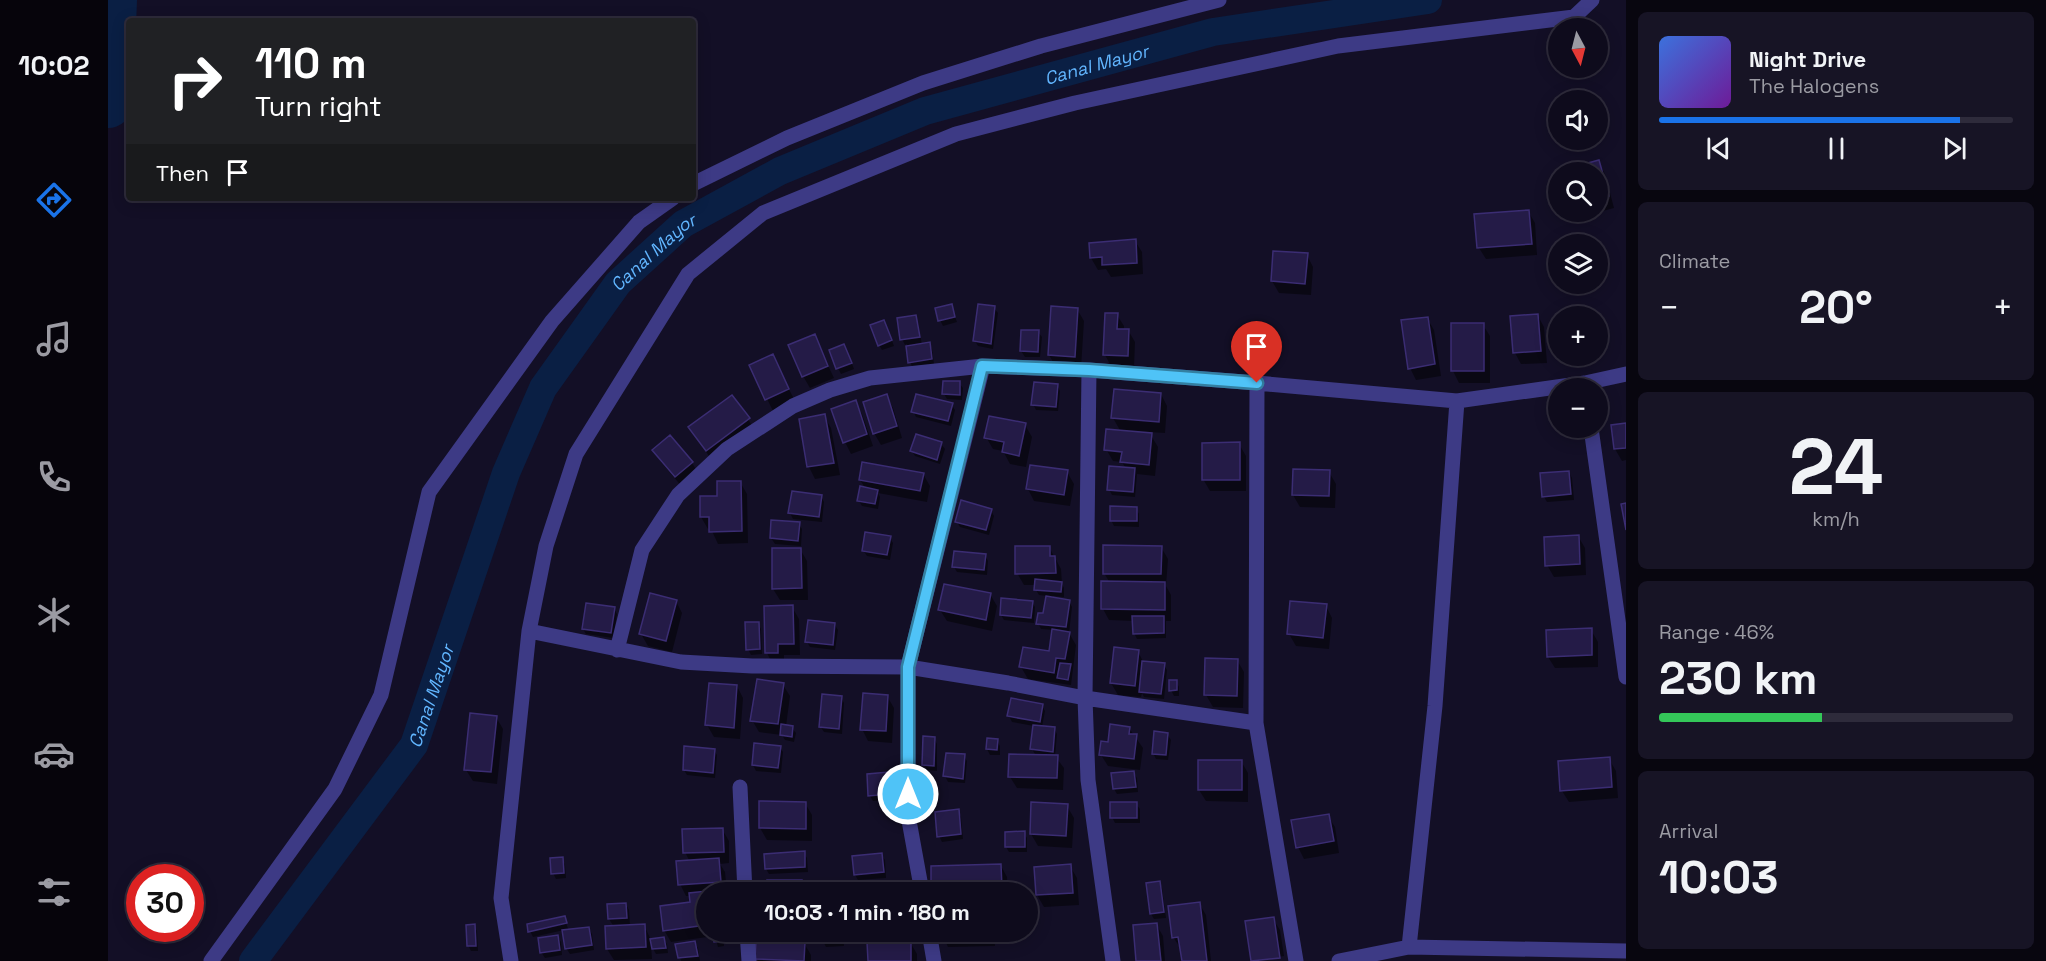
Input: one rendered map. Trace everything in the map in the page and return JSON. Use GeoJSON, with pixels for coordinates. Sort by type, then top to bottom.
{"type":"FeatureCollection","features":[{"type":"Feature","properties":{"kind":"street"},"geometry":{"type":"LineString","coordinates":[[696,182],[787,138],[923,83],[1041,46],[1219,0]]}},
{"type":"Feature","properties":{"kind":"street"},"geometry":{"type":"LineString","coordinates":[[511,961],[501,898],[529,632],[546,546],[576,454],[688,274],[763,213],[956,134],[1075,103],[1338,46],[1574,17],[1592,0]]}},
{"type":"Feature","properties":{"kind":"street"},"geometry":{"type":"LineString","coordinates":[[211,961],[335,789],[381,695],[429,492],[552,321],[639,222],[669,201]]}},
{"type":"Feature","properties":{"kind":"street"},"geometry":{"type":"LineString","coordinates":[[616,650],[642,550],[678,495],[728,449],[793,406],[830,390],[870,378],[982,366],[1089,370],[1457,401],[1548,390]]}},
{"type":"Feature","properties":{"kind":"street"},"geometry":{"type":"LineString","coordinates":[[920,882],[908,815],[908,667],[982,366]]}},
{"type":"Feature","properties":{"kind":"street"},"geometry":{"type":"LineString","coordinates":[[1089,370],[1085,698],[1088,780],[1113,961]]}},
{"type":"Feature","properties":{"kind":"street"},"geometry":{"type":"LineString","coordinates":[[1608,379],[1626,374]]}},
{"type":"Feature","properties":{"kind":"street"},"geometry":{"type":"LineString","coordinates":[[1257,383],[1256,723],[1296,961]]}},
{"type":"Feature","properties":{"kind":"street"},"geometry":{"type":"LineString","coordinates":[[1409,947],[1435,706],[1457,401]]}},
{"type":"Feature","properties":{"kind":"street"},"geometry":{"type":"LineString","coordinates":[[1592,438],[1626,677]]}},
{"type":"Feature","properties":{"kind":"street"},"geometry":{"type":"LineString","coordinates":[[529,632],[681,662],[752,666],[908,667],[1085,698],[1256,723]]}},
{"type":"Feature","properties":{"kind":"street"},"geometry":{"type":"LineString","coordinates":[[740,787],[745,882]]}},
{"type":"Feature","properties":{"kind":"street"},"geometry":{"type":"LineString","coordinates":[[747,942],[748,961]]}},
{"type":"Feature","properties":{"kind":"street"},"geometry":{"type":"LineString","coordinates":[[931,942],[934,961]]}},
{"type":"Feature","properties":{"kind":"street"},"geometry":{"type":"LineString","coordinates":[[1339,961],[1409,947],[1626,951]]}},
{"type":"Feature","properties":{"kind":"building"},"geometry":{"type":"Polygon","coordinates":[[[1529,210],[1532,244],[1477,248],[1474,214],[1529,210]]]}},
{"type":"Feature","properties":{"kind":"building"},"geometry":{"type":"Polygon","coordinates":[[[1136,239],[1137,263],[1102,265],[1102,257],[1090,258],[1089,243],[1136,239]]]}},
{"type":"Feature","properties":{"kind":"building"},"geometry":{"type":"Polygon","coordinates":[[[1273,251],[1308,253],[1305,284],[1271,281],[1273,251]]]}},
{"type":"Feature","properties":{"kind":"building"},"geometry":{"type":"Polygon","coordinates":[[[952,304],[955,317],[938,321],[935,308],[952,304]]]}},
{"type":"Feature","properties":{"kind":"building"},"geometry":{"type":"Polygon","coordinates":[[[978,304],[995,306],[991,344],[973,341],[978,304]]]}},
{"type":"Feature","properties":{"kind":"building"},"geometry":{"type":"Polygon","coordinates":[[[1051,306],[1078,308],[1075,357],[1048,355],[1051,306]]]}},
{"type":"Feature","properties":{"kind":"building"},"geometry":{"type":"Polygon","coordinates":[[[1105,313],[1118,313],[1117,329],[1129,329],[1128,356],[1103,355],[1105,313]]]}},
{"type":"Feature","properties":{"kind":"building"},"geometry":{"type":"Polygon","coordinates":[[[1538,314],[1541,351],[1513,353],[1510,316],[1538,314]]]}},
{"type":"Feature","properties":{"kind":"building"},"geometry":{"type":"Polygon","coordinates":[[[916,315],[920,337],[900,340],[897,318],[916,315]]]}},
{"type":"Feature","properties":{"kind":"building"},"geometry":{"type":"Polygon","coordinates":[[[1428,317],[1435,364],[1408,369],[1401,320],[1428,317]]]}},
{"type":"Feature","properties":{"kind":"building"},"geometry":{"type":"Polygon","coordinates":[[[884,320],[892,340],[878,346],[870,325],[884,320]]]}},
{"type":"Feature","properties":{"kind":"building"},"geometry":{"type":"Polygon","coordinates":[[[1451,323],[1484,323],[1484,371],[1451,371],[1451,323]]]}},
{"type":"Feature","properties":{"kind":"building"},"geometry":{"type":"Polygon","coordinates":[[[1021,330],[1039,330],[1038,352],[1020,351],[1021,330]]]}},
{"type":"Feature","properties":{"kind":"building"},"geometry":{"type":"Polygon","coordinates":[[[815,334],[828,366],[802,377],[788,345],[815,334]]]}},
{"type":"Feature","properties":{"kind":"building"},"geometry":{"type":"Polygon","coordinates":[[[930,342],[932,359],[908,363],[906,346],[930,342]]]}},
{"type":"Feature","properties":{"kind":"building"},"geometry":{"type":"Polygon","coordinates":[[[844,344],[852,363],[836,369],[829,350],[844,344]]]}},
{"type":"Feature","properties":{"kind":"building"},"geometry":{"type":"Polygon","coordinates":[[[773,354],[789,389],[765,400],[749,365],[773,354]]]}},
{"type":"Feature","properties":{"kind":"building"},"geometry":{"type":"Polygon","coordinates":[[[943,381],[960,381],[960,395],[942,394],[943,381]]]}},
{"type":"Feature","properties":{"kind":"building"},"geometry":{"type":"Polygon","coordinates":[[[1034,382],[1058,384],[1056,407],[1031,405],[1034,382]]]}},
{"type":"Feature","properties":{"kind":"building"},"geometry":{"type":"Polygon","coordinates":[[[1114,389],[1161,393],[1159,422],[1111,418],[1114,389]]]}},
{"type":"Feature","properties":{"kind":"building"},"geometry":{"type":"Polygon","coordinates":[[[887,394],[897,426],[873,434],[863,402],[887,394]]]}},
{"type":"Feature","properties":{"kind":"building"},"geometry":{"type":"Polygon","coordinates":[[[916,394],[953,403],[948,421],[911,412],[916,394]]]}},
{"type":"Feature","properties":{"kind":"building"},"geometry":{"type":"Polygon","coordinates":[[[732,395],[750,418],[706,451],[688,427],[732,395]]]}},
{"type":"Feature","properties":{"kind":"building"},"geometry":{"type":"Polygon","coordinates":[[[856,400],[867,434],[843,443],[831,409],[856,400]]]}},
{"type":"Feature","properties":{"kind":"building"},"geometry":{"type":"Polygon","coordinates":[[[825,414],[834,463],[807,467],[799,419],[825,414]]]}},
{"type":"Feature","properties":{"kind":"building"},"geometry":{"type":"Polygon","coordinates":[[[989,416],[1026,423],[1019,456],[1002,452],[1004,442],[984,438],[989,416]]]}},
{"type":"Feature","properties":{"kind":"building"},"geometry":{"type":"Polygon","coordinates":[[[1626,423],[1626,448],[1614,449],[1611,425],[1626,423]]]}},
{"type":"Feature","properties":{"kind":"building"},"geometry":{"type":"Polygon","coordinates":[[[1106,429],[1152,433],[1149,465],[1120,462],[1122,452],[1104,450],[1106,429]]]}},
{"type":"Feature","properties":{"kind":"building"},"geometry":{"type":"Polygon","coordinates":[[[916,434],[942,442],[937,460],[910,451],[916,434]]]}},
{"type":"Feature","properties":{"kind":"building"},"geometry":{"type":"Polygon","coordinates":[[[670,435],[693,462],[675,477],[652,450],[670,435]]]}},
{"type":"Feature","properties":{"kind":"building"},"geometry":{"type":"Polygon","coordinates":[[[1240,442],[1240,480],[1202,480],[1202,443],[1240,442]]]}},
{"type":"Feature","properties":{"kind":"building"},"geometry":{"type":"Polygon","coordinates":[[[862,462],[924,473],[920,491],[859,480],[862,462]]]}},
{"type":"Feature","properties":{"kind":"building"},"geometry":{"type":"Polygon","coordinates":[[[1030,465],[1068,470],[1064,495],[1026,489],[1030,465]]]}},
{"type":"Feature","properties":{"kind":"building"},"geometry":{"type":"Polygon","coordinates":[[[1109,466],[1135,468],[1133,492],[1107,490],[1109,466]]]}},
{"type":"Feature","properties":{"kind":"building"},"geometry":{"type":"Polygon","coordinates":[[[1293,469],[1330,470],[1329,496],[1292,495],[1293,469]]]}},
{"type":"Feature","properties":{"kind":"building"},"geometry":{"type":"Polygon","coordinates":[[[1569,471],[1571,494],[1542,497],[1540,473],[1569,471]]]}},
{"type":"Feature","properties":{"kind":"building"},"geometry":{"type":"Polygon","coordinates":[[[717,481],[741,481],[742,531],[709,532],[709,517],[700,517],[700,496],[717,496],[717,481]]]}},
{"type":"Feature","properties":{"kind":"building"},"geometry":{"type":"Polygon","coordinates":[[[860,486],[878,490],[875,504],[857,501],[860,486]]]}},
{"type":"Feature","properties":{"kind":"building"},"geometry":{"type":"Polygon","coordinates":[[[792,491],[822,495],[819,517],[788,513],[792,491]]]}},
{"type":"Feature","properties":{"kind":"building"},"geometry":{"type":"Polygon","coordinates":[[[961,500],[992,509],[986,530],[955,522],[961,500]]]}},
{"type":"Feature","properties":{"kind":"building"},"geometry":{"type":"Polygon","coordinates":[[[1626,503],[1626,530],[1621,504],[1626,503]]]}},
{"type":"Feature","properties":{"kind":"building"},"geometry":{"type":"Polygon","coordinates":[[[1110,506],[1137,507],[1137,521],[1110,521],[1110,506]]]}},
{"type":"Feature","properties":{"kind":"building"},"geometry":{"type":"Polygon","coordinates":[[[771,520],[800,522],[798,541],[770,538],[771,520]]]}},
{"type":"Feature","properties":{"kind":"building"},"geometry":{"type":"Polygon","coordinates":[[[865,532],[891,536],[887,555],[862,551],[865,532]]]}},
{"type":"Feature","properties":{"kind":"building"},"geometry":{"type":"Polygon","coordinates":[[[1579,535],[1580,564],[1545,566],[1544,537],[1579,535]]]}},
{"type":"Feature","properties":{"kind":"building"},"geometry":{"type":"Polygon","coordinates":[[[1103,545],[1162,546],[1161,574],[1103,574],[1103,545]]]}},
{"type":"Feature","properties":{"kind":"building"},"geometry":{"type":"Polygon","coordinates":[[[1015,546],[1050,546],[1050,556],[1055,556],[1056,573],[1015,574],[1015,546]]]}},
{"type":"Feature","properties":{"kind":"building"},"geometry":{"type":"Polygon","coordinates":[[[772,548],[801,548],[802,588],[772,589],[772,548]]]}},
{"type":"Feature","properties":{"kind":"building"},"geometry":{"type":"Polygon","coordinates":[[[954,551],[986,554],[984,570],[952,567],[954,551]]]}},
{"type":"Feature","properties":{"kind":"building"},"geometry":{"type":"Polygon","coordinates":[[[1035,579],[1062,582],[1061,592],[1034,590],[1035,579]]]}},
{"type":"Feature","properties":{"kind":"building"},"geometry":{"type":"Polygon","coordinates":[[[1101,581],[1165,582],[1165,610],[1101,609],[1101,581]]]}},
{"type":"Feature","properties":{"kind":"building"},"geometry":{"type":"Polygon","coordinates":[[[944,584],[991,593],[986,620],[938,610],[944,584]]]}},
{"type":"Feature","properties":{"kind":"building"},"geometry":{"type":"Polygon","coordinates":[[[650,593],[677,600],[666,641],[639,634],[650,593]]]}},
{"type":"Feature","properties":{"kind":"building"},"geometry":{"type":"Polygon","coordinates":[[[1046,596],[1070,600],[1066,627],[1036,624],[1038,613],[1043,613],[1046,596]]]}},
{"type":"Feature","properties":{"kind":"building"},"geometry":{"type":"Polygon","coordinates":[[[1001,598],[1033,601],[1031,618],[1000,615],[1001,598]]]}},
{"type":"Feature","properties":{"kind":"building"},"geometry":{"type":"Polygon","coordinates":[[[1290,601],[1327,604],[1323,638],[1287,634],[1290,601]]]}},
{"type":"Feature","properties":{"kind":"building"},"geometry":{"type":"Polygon","coordinates":[[[586,603],[615,607],[611,633],[582,629],[586,603]]]}},
{"type":"Feature","properties":{"kind":"building"},"geometry":{"type":"Polygon","coordinates":[[[793,605],[794,644],[778,644],[778,653],[765,653],[764,606],[793,605]]]}},
{"type":"Feature","properties":{"kind":"building"},"geometry":{"type":"Polygon","coordinates":[[[1132,616],[1164,616],[1164,633],[1133,634],[1132,616]]]}},
{"type":"Feature","properties":{"kind":"building"},"geometry":{"type":"Polygon","coordinates":[[[808,620],[835,623],[833,645],[805,642],[808,620]]]}},
{"type":"Feature","properties":{"kind":"building"},"geometry":{"type":"Polygon","coordinates":[[[745,622],[759,622],[760,649],[746,650],[745,622]]]}},
{"type":"Feature","properties":{"kind":"building"},"geometry":{"type":"Polygon","coordinates":[[[1592,628],[1592,655],[1547,657],[1546,630],[1592,628]]]}},
{"type":"Feature","properties":{"kind":"building"},"geometry":{"type":"Polygon","coordinates":[[[1052,629],[1070,632],[1065,659],[1056,658],[1054,673],[1019,667],[1023,647],[1049,651],[1052,629]]]}},
{"type":"Feature","properties":{"kind":"building"},"geometry":{"type":"Polygon","coordinates":[[[1114,647],[1139,650],[1135,686],[1110,683],[1114,647]]]}},
{"type":"Feature","properties":{"kind":"building"},"geometry":{"type":"Polygon","coordinates":[[[1205,658],[1238,659],[1237,696],[1204,695],[1205,658]]]}},
{"type":"Feature","properties":{"kind":"building"},"geometry":{"type":"Polygon","coordinates":[[[1142,661],[1165,663],[1161,694],[1139,692],[1142,661]]]}},
{"type":"Feature","properties":{"kind":"building"},"geometry":{"type":"Polygon","coordinates":[[[1060,663],[1071,664],[1068,680],[1057,678],[1060,663]]]}},
{"type":"Feature","properties":{"kind":"building"},"geometry":{"type":"Polygon","coordinates":[[[757,679],[784,683],[778,724],[750,721],[757,679]]]}},
{"type":"Feature","properties":{"kind":"building"},"geometry":{"type":"Polygon","coordinates":[[[1169,680],[1177,680],[1177,690],[1169,691],[1169,680]]]}},
{"type":"Feature","properties":{"kind":"building"},"geometry":{"type":"Polygon","coordinates":[[[709,683],[737,685],[734,728],[705,725],[709,683]]]}},
{"type":"Feature","properties":{"kind":"building"},"geometry":{"type":"Polygon","coordinates":[[[863,693],[888,695],[886,731],[860,730],[863,693]]]}},
{"type":"Feature","properties":{"kind":"building"},"geometry":{"type":"Polygon","coordinates":[[[822,694],[842,696],[839,729],[819,727],[822,694]]]}},
{"type":"Feature","properties":{"kind":"building"},"geometry":{"type":"Polygon","coordinates":[[[1011,698],[1043,704],[1040,722],[1007,716],[1011,698]]]}},
{"type":"Feature","properties":{"kind":"building"},"geometry":{"type":"Polygon","coordinates":[[[470,713],[497,716],[491,772],[464,770],[470,713]]]}},
{"type":"Feature","properties":{"kind":"building"},"geometry":{"type":"Polygon","coordinates":[[[781,724],[793,726],[792,737],[780,735],[781,724]]]}},
{"type":"Feature","properties":{"kind":"building"},"geometry":{"type":"Polygon","coordinates":[[[1110,724],[1130,727],[1129,734],[1137,734],[1134,759],[1099,755],[1101,741],[1108,742],[1110,724]]]}},
{"type":"Feature","properties":{"kind":"building"},"geometry":{"type":"Polygon","coordinates":[[[1033,725],[1055,727],[1053,752],[1030,749],[1033,725]]]}},
{"type":"Feature","properties":{"kind":"building"},"geometry":{"type":"Polygon","coordinates":[[[1154,731],[1168,733],[1166,755],[1152,754],[1154,731]]]}},
{"type":"Feature","properties":{"kind":"building"},"geometry":{"type":"Polygon","coordinates":[[[923,736],[935,737],[934,766],[922,765],[923,736]]]}},
{"type":"Feature","properties":{"kind":"building"},"geometry":{"type":"Polygon","coordinates":[[[987,738],[998,739],[997,750],[986,749],[987,738]]]}},
{"type":"Feature","properties":{"kind":"building"},"geometry":{"type":"Polygon","coordinates":[[[754,743],[781,746],[778,768],[752,765],[754,743]]]}},
{"type":"Feature","properties":{"kind":"building"},"geometry":{"type":"Polygon","coordinates":[[[684,746],[715,749],[713,773],[683,770],[684,746]]]}},
{"type":"Feature","properties":{"kind":"building"},"geometry":{"type":"Polygon","coordinates":[[[946,753],[965,754],[963,779],[943,776],[946,753]]]}},
{"type":"Feature","properties":{"kind":"building"},"geometry":{"type":"Polygon","coordinates":[[[1009,754],[1058,755],[1057,778],[1008,777],[1009,754]]]}},
{"type":"Feature","properties":{"kind":"building"},"geometry":{"type":"Polygon","coordinates":[[[1610,757],[1612,787],[1560,791],[1558,761],[1610,757]]]}},
{"type":"Feature","properties":{"kind":"building"},"geometry":{"type":"Polygon","coordinates":[[[1198,760],[1242,760],[1242,790],[1198,790],[1198,760]]]}},
{"type":"Feature","properties":{"kind":"building"},"geometry":{"type":"Polygon","coordinates":[[[1134,771],[1136,787],[1113,789],[1111,773],[1134,771]]]}},
{"type":"Feature","properties":{"kind":"building"},"geometry":{"type":"Polygon","coordinates":[[[889,772],[890,794],[868,796],[867,774],[889,772]]]}},
{"type":"Feature","properties":{"kind":"building"},"geometry":{"type":"Polygon","coordinates":[[[759,801],[806,802],[806,829],[759,828],[759,801]]]}},
{"type":"Feature","properties":{"kind":"building"},"geometry":{"type":"Polygon","coordinates":[[[1031,802],[1068,804],[1066,836],[1030,834],[1031,802]]]}},
{"type":"Feature","properties":{"kind":"building"},"geometry":{"type":"Polygon","coordinates":[[[1110,802],[1137,802],[1137,818],[1110,818],[1110,802]]]}},
{"type":"Feature","properties":{"kind":"building"},"geometry":{"type":"Polygon","coordinates":[[[959,809],[961,834],[937,837],[935,812],[959,809]]]}},
{"type":"Feature","properties":{"kind":"building"},"geometry":{"type":"Polygon","coordinates":[[[1329,814],[1334,841],[1296,848],[1291,820],[1329,814]]]}},
{"type":"Feature","properties":{"kind":"building"},"geometry":{"type":"Polygon","coordinates":[[[723,828],[724,852],[683,853],[682,829],[723,828]]]}},
{"type":"Feature","properties":{"kind":"building"},"geometry":{"type":"Polygon","coordinates":[[[1025,831],[1025,847],[1005,847],[1005,832],[1025,831]]]}},
{"type":"Feature","properties":{"kind":"building"},"geometry":{"type":"Polygon","coordinates":[[[805,851],[805,867],[765,869],[764,854],[805,851]]]}},
{"type":"Feature","properties":{"kind":"building"},"geometry":{"type":"Polygon","coordinates":[[[882,853],[884,872],[854,875],[852,856],[882,853]]]}},
{"type":"Feature","properties":{"kind":"building"},"geometry":{"type":"Polygon","coordinates":[[[563,857],[564,873],[551,874],[550,858],[563,857]]]}},
{"type":"Feature","properties":{"kind":"building"},"geometry":{"type":"Polygon","coordinates":[[[719,858],[721,882],[678,885],[676,861],[719,858]]]}},
{"type":"Feature","properties":{"kind":"building"},"geometry":{"type":"Polygon","coordinates":[[[1001,864],[1002,882],[931,882],[931,866],[1001,864]]]}},
{"type":"Feature","properties":{"kind":"building"},"geometry":{"type":"Polygon","coordinates":[[[1071,864],[1073,893],[1038,895],[1038,882],[1035,882],[1034,867],[1071,864]]]}},
{"type":"Feature","properties":{"kind":"building"},"geometry":{"type":"Polygon","coordinates":[[[767,880],[802,880],[802,882],[767,882],[767,880]]]}},
{"type":"Feature","properties":{"kind":"building"},"geometry":{"type":"Polygon","coordinates":[[[1160,881],[1164,912],[1150,914],[1146,883],[1160,881]]]}},
{"type":"Feature","properties":{"kind":"building"},"geometry":{"type":"Polygon","coordinates":[[[696,892],[696,926],[663,931],[660,906],[690,902],[689,893],[696,892]]]}},
{"type":"Feature","properties":{"kind":"building"},"geometry":{"type":"Polygon","coordinates":[[[1200,902],[1207,961],[1182,961],[1178,937],[1172,938],[1168,906],[1200,902]]]}},
{"type":"Feature","properties":{"kind":"building"},"geometry":{"type":"Polygon","coordinates":[[[626,903],[627,918],[608,919],[607,904],[626,903]]]}},
{"type":"Feature","properties":{"kind":"building"},"geometry":{"type":"Polygon","coordinates":[[[565,916],[567,923],[528,932],[527,924],[565,916]]]}},
{"type":"Feature","properties":{"kind":"building"},"geometry":{"type":"Polygon","coordinates":[[[1274,917],[1280,958],[1251,961],[1245,921],[1274,917]]]}},
{"type":"Feature","properties":{"kind":"building"},"geometry":{"type":"Polygon","coordinates":[[[1157,923],[1161,961],[1136,961],[1133,925],[1157,923]]]}},
{"type":"Feature","properties":{"kind":"building"},"geometry":{"type":"Polygon","coordinates":[[[475,924],[476,946],[467,946],[466,925],[475,924]]]}},
{"type":"Feature","properties":{"kind":"building"},"geometry":{"type":"Polygon","coordinates":[[[645,924],[646,947],[606,949],[605,926],[645,924]]]}},
{"type":"Feature","properties":{"kind":"building"},"geometry":{"type":"Polygon","coordinates":[[[589,927],[592,945],[565,949],[562,930],[589,927]]]}},
{"type":"Feature","properties":{"kind":"building"},"geometry":{"type":"Polygon","coordinates":[[[558,935],[560,950],[540,953],[538,938],[558,935]]]}},
{"type":"Feature","properties":{"kind":"building"},"geometry":{"type":"Polygon","coordinates":[[[664,937],[666,948],[652,949],[650,939],[664,937]]]}},
{"type":"Feature","properties":{"kind":"building"},"geometry":{"type":"Polygon","coordinates":[[[695,941],[698,956],[678,958],[675,944],[695,941]]]}},
{"type":"Feature","properties":{"kind":"building"},"geometry":{"type":"Polygon","coordinates":[[[756,942],[805,942],[804,961],[755,959],[756,942]]]}},
{"type":"Feature","properties":{"kind":"building"},"geometry":{"type":"Polygon","coordinates":[[[867,942],[911,942],[911,961],[868,961],[867,942]]]}},
{"type":"Feature","properties":{"kind":"waterway"},"geometry":{"type":"LineString","coordinates":[[108,103],[112,0]]}},
{"type":"Feature","properties":{"kind":"waterway","name":"Canal Mayor"},"geometry":{"type":"LineString","coordinates":[[253,961],[414,745],[506,473],[543,388],[618,283],[683,224],[780,171],[925,111],[1213,32],[1428,0]]}},
{"type":"Feature","properties":{"kind":"route"},"geometry":{"type":"LineString","coordinates":[[908,794],[908,667],[982,366],[1089,370],[1257,383]]}}]}
